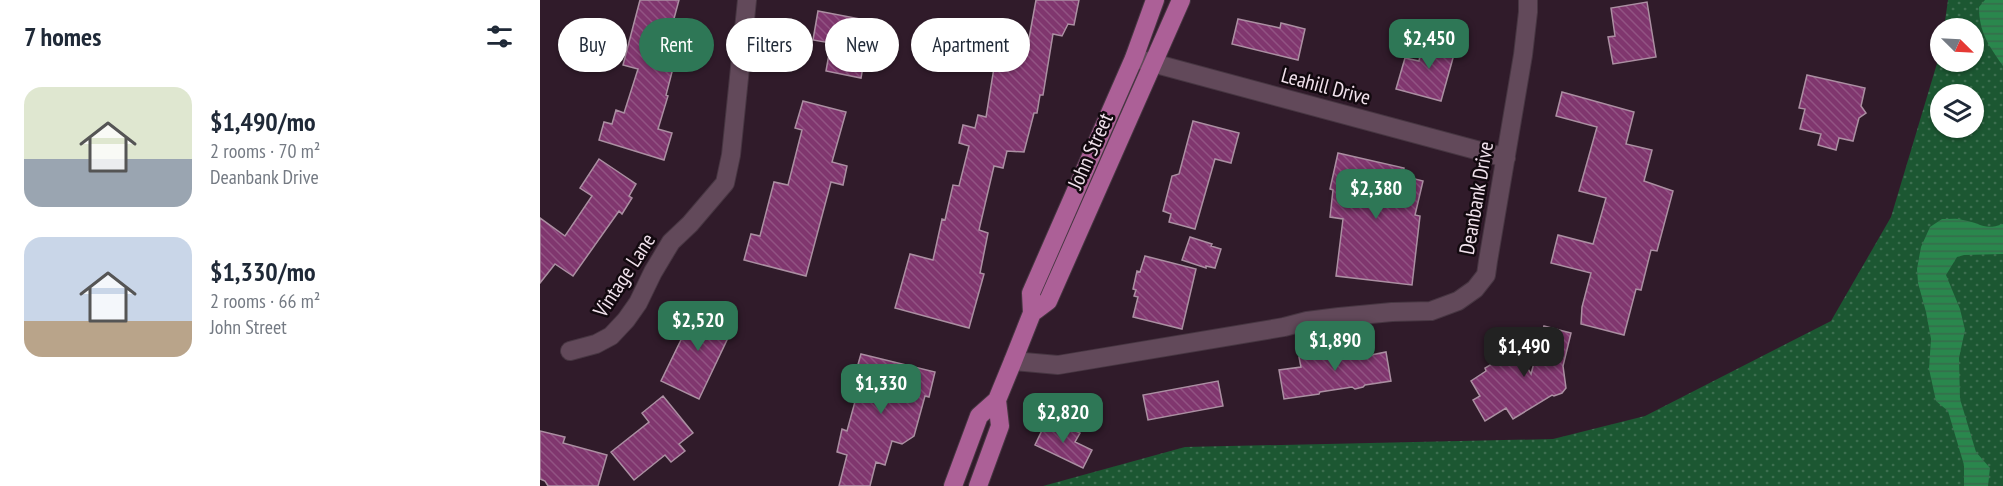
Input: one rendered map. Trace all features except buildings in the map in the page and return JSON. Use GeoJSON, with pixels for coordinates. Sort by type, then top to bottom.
{"type":"FeatureCollection","features":[{"type":"Feature","properties":{"kind":"main road","name":"John Street"},"geometry":{"type":"LineString","coordinates":[[953,486],[978,416],[997,400],[1032,313],[1031,293],[1134,58],[1155,0]]}},
{"type":"Feature","properties":{"kind":"main road","name":"John Street"},"geometry":{"type":"LineString","coordinates":[[1032,313],[1048,301],[1180,0]]}},
{"type":"Feature","properties":{"kind":"main road","name":"John Street"},"geometry":{"type":"LineString","coordinates":[[978,486],[1000,426],[997,400]]}},
{"type":"Feature","properties":{"kind":"street","name":"Vintage Lane"},"geometry":{"type":"LineString","coordinates":[[570,351],[596,344],[611,336],[626,320],[638,303],[671,242],[690,224],[725,183],[731,155],[747,0]]}},
{"type":"Feature","properties":{"kind":"street","name":"Deanbank Drive"},"geometry":{"type":"LineString","coordinates":[[1013,361],[1058,365],[1273,329],[1307,321],[1392,312],[1431,311],[1458,301],[1475,289],[1486,275],[1523,56],[1528,0]]}},
{"type":"Feature","properties":{"kind":"street","name":"Leahill Drive"},"geometry":{"type":"LineString","coordinates":[[1134,58],[1506,158]]}},
{"type":"Feature","properties":{"kind":"shaded area"},"geometry":{"type":"Polygon","coordinates":[[[1948,0],[2003,0],[2003,486],[1043,486],[1185,447],[1553,439],[1645,416],[1831,321],[1891,217],[1930,87],[1930,138],[1984,138],[1984,84],[1931,84],[1934,72],[1984,72],[1984,18],[1945,18],[1948,0]]]}},
{"type":"Feature","properties":{"kind":"shaded area"},"geometry":{"type":"Polygon","coordinates":[[[1985,0],[2003,0],[2003,66],[1984,33],[1984,18],[1980,18],[1979,7],[1985,0]]]}},
{"type":"Feature","properties":{"kind":"shaded area"},"geometry":{"type":"Polygon","coordinates":[[[1942,219],[1961,219],[1987,227],[2003,224],[2003,254],[1957,257],[1946,275],[1960,309],[1965,330],[1959,358],[1960,399],[1976,452],[1990,468],[1988,486],[1964,486],[1964,465],[1948,411],[1936,401],[1929,369],[1931,339],[1917,269],[1921,247],[1930,227],[1942,219]]]}}]}
